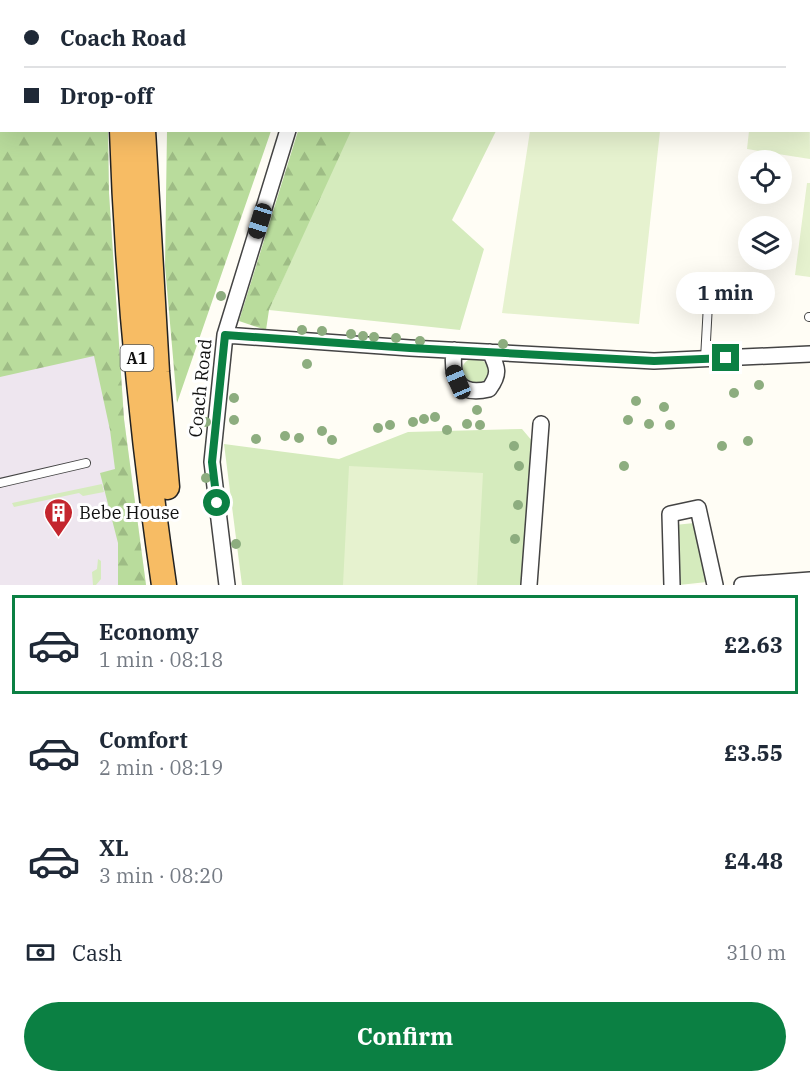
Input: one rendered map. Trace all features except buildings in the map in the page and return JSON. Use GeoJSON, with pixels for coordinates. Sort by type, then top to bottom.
{"type":"FeatureCollection","features":[{"type":"Feature","properties":{"kind":"highway","name":"A1"},"geometry":{"type":"LineString","coordinates":[[122,132],[133,320],[164,585]]}},
{"type":"Feature","properties":{"kind":"highway","name":"A1"},"geometry":{"type":"LineString","coordinates":[[143,132],[157,372],[165,467],[179,585]]}},
{"type":"Feature","properties":{"kind":"street","name":"Coach Road"},"geometry":{"type":"LineString","coordinates":[[227,585],[212,462],[225,335],[287,132]]}},
{"type":"Feature","properties":{"kind":"street"},"geometry":{"type":"LineString","coordinates":[[225,335],[654,361],[810,354]]}},
{"type":"Feature","properties":{"kind":"street"},"geometry":{"type":"LineString","coordinates":[[454,350],[453,370],[458,382],[465,389],[477,393],[489,389],[497,379],[497,366],[490,352]]}},
{"type":"Feature","properties":{"kind":"street"},"geometry":{"type":"LineString","coordinates":[[529,585],[541,424]]}},
{"type":"Feature","properties":{"kind":"street"},"geometry":{"type":"LineString","coordinates":[[672,585],[670,514],[698,508],[715,585]]}},
{"type":"Feature","properties":{"kind":"street"},"geometry":{"type":"LineString","coordinates":[[741,585],[810,580]]}},
{"type":"Feature","properties":{"kind":"lane"},"geometry":{"type":"LineString","coordinates":[[705,359],[709,286]]}},
{"type":"Feature","properties":{"kind":"lane"},"geometry":{"type":"LineString","coordinates":[[0,483],[86,463]]}},
{"type":"Feature","properties":{"kind":"shaded area"},"geometry":{"type":"Polygon","coordinates":[[[0,132],[108,132],[109,193],[124,419],[146,585],[0,585],[0,132]]]}},
{"type":"Feature","properties":{"kind":"green space"},"geometry":{"type":"Polygon","coordinates":[[[0,132],[108,132],[109,193],[124,419],[146,585],[118,585],[118,543],[100,473],[115,469],[110,430],[94,356],[0,377],[0,132]]]}},
{"type":"Feature","properties":{"kind":"green space"},"geometry":{"type":"Polygon","coordinates":[[[167,132],[271,132],[177,403],[165,266],[167,132]]]}},
{"type":"Feature","properties":{"kind":"green space"},"geometry":{"type":"Polygon","coordinates":[[[298,132],[351,132],[269,310],[266,330],[239,321],[298,132]]]}},
{"type":"Feature","properties":{"kind":"green space"},"geometry":{"type":"Polygon","coordinates":[[[349,132],[496,132],[452,220],[484,249],[460,330],[269,310],[349,132]]]}},
{"type":"Feature","properties":{"kind":"green space"},"geometry":{"type":"Polygon","coordinates":[[[530,132],[660,132],[639,324],[502,313],[530,132]]]}},
{"type":"Feature","properties":{"kind":"green space"},"geometry":{"type":"Polygon","coordinates":[[[749,132],[810,132],[810,159],[792,156],[792,150],[747,149],[749,132]]]}},
{"type":"Feature","properties":{"kind":"green space"},"geometry":{"type":"Polygon","coordinates":[[[807,183],[810,183],[810,277],[795,275],[807,183]]]}},
{"type":"Feature","properties":{"kind":"green space"},"geometry":{"type":"Polygon","coordinates":[[[475,358],[484,362],[488,371],[484,380],[475,384],[466,380],[462,371],[466,362],[475,358]]]}},
{"type":"Feature","properties":{"kind":"green space"},"geometry":{"type":"Polygon","coordinates":[[[522,429],[533,442],[523,585],[242,585],[224,444],[339,459],[408,432],[522,429]]]}},
{"type":"Feature","properties":{"kind":"green space"},"geometry":{"type":"Polygon","coordinates":[[[349,466],[483,473],[477,585],[343,585],[349,466]]]}},
{"type":"Feature","properties":{"kind":"green space"},"geometry":{"type":"Polygon","coordinates":[[[102,484],[104,492],[83,496],[79,493],[14,507],[12,503],[102,484]]]}},
{"type":"Feature","properties":{"kind":"green space"},"geometry":{"type":"Polygon","coordinates":[[[694,523],[707,582],[679,585],[675,525],[694,523]]]}},
{"type":"Feature","properties":{"kind":"green space"},"geometry":{"type":"Polygon","coordinates":[[[98,559],[101,561],[101,579],[93,585],[92,572],[97,569],[98,559]]]}},
{"type":"Feature","properties":{"kind":"place","name":"Bebe House"},"geometry":{"type":"Point","coordinates":[58,538]}},
{"type":"Feature","properties":{"kind":"route"},"geometry":{"type":"LineString","coordinates":[[217,503],[212,462],[225,335],[654,361],[726,358]]}}]}
